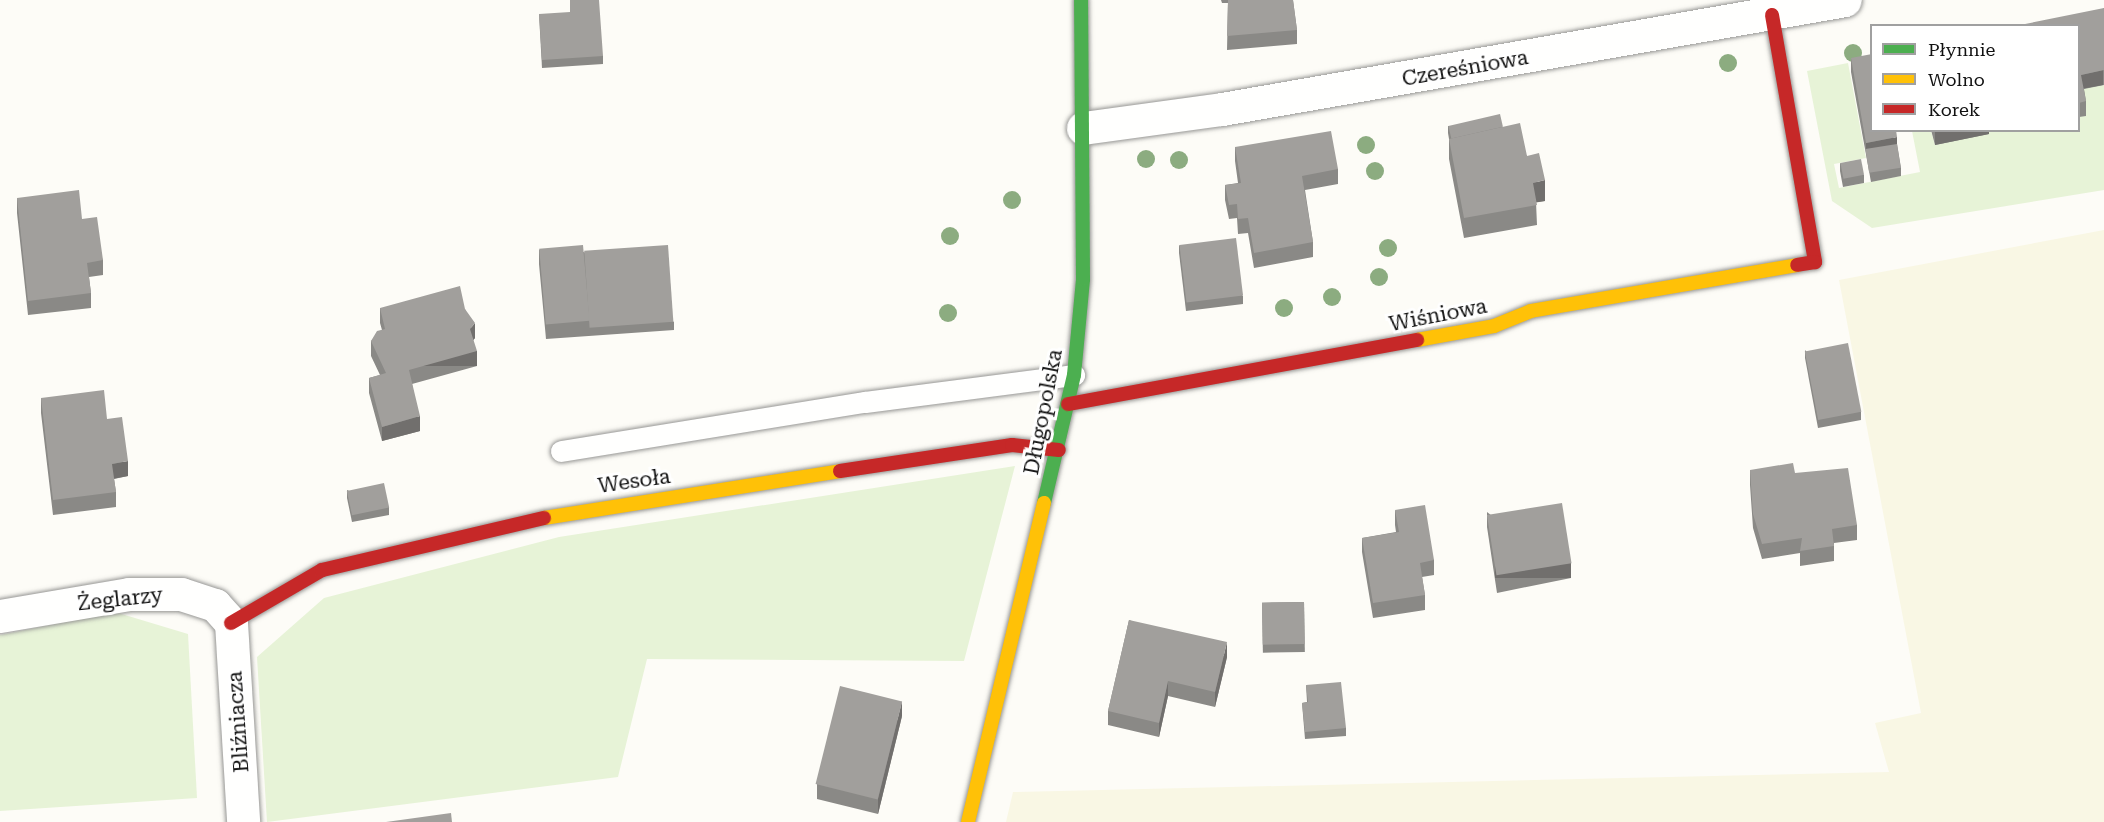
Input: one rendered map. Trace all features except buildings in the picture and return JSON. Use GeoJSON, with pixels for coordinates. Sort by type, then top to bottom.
{"type":"FeatureCollection","features":[{"type":"Feature","properties":{"kind":"street","name":"Długopolska"},"geometry":{"type":"LineString","coordinates":[[968,822],[1059,450],[1074,375],[1083,279],[1081,0]]}},
{"type":"Feature","properties":{"kind":"street","name":"Czereśniowa"},"geometry":{"type":"LineString","coordinates":[[1083,128],[1222,109],[1772,15],[1845,0]]}},
{"type":"Feature","properties":{"kind":"street","name":"Wiśniowa"},"geometry":{"type":"LineString","coordinates":[[1068,404],[1494,326],[1531,310],[1815,262],[1772,15]]}},
{"type":"Feature","properties":{"kind":"street","name":"Wesoła"},"geometry":{"type":"LineString","coordinates":[[231,623],[322,570],[578,510],[1002,446],[1059,450]]}},
{"type":"Feature","properties":{"kind":"street","name":"Żeglarzy"},"geometry":{"type":"LineString","coordinates":[[0,616],[129,594],[181,594],[215,604],[231,623]]}},
{"type":"Feature","properties":{"kind":"street","name":"Bliźniacza"},"geometry":{"type":"LineString","coordinates":[[231,623],[243,822]]}},
{"type":"Feature","properties":{"kind":"lane"},"geometry":{"type":"LineString","coordinates":[[561,451],[865,402],[1074,375]]}},
{"type":"Feature","properties":{"kind":"shaded area"},"geometry":{"type":"Polygon","coordinates":[[[2104,230],[2104,822],[1006,822],[1013,792],[1889,772],[1875,723],[1921,713],[1839,280],[2104,230]]]}},
{"type":"Feature","properties":{"kind":"green space"},"geometry":{"type":"Polygon","coordinates":[[[1848,63],[1866,158],[1834,164],[1839,188],[1920,172],[1912,132],[1931,132],[1935,145],[1985,132],[2080,132],[2081,89],[2104,85],[2104,190],[1872,228],[1832,201],[1807,71],[1848,63]]]}},
{"type":"Feature","properties":{"kind":"green space"},"geometry":{"type":"Polygon","coordinates":[[[1015,466],[964,661],[647,659],[618,777],[267,822],[257,657],[324,598],[559,537],[1015,466]]]}},
{"type":"Feature","properties":{"kind":"green space"},"geometry":{"type":"Polygon","coordinates":[[[115,612],[188,634],[197,798],[0,811],[0,635],[115,612]]]}},
{"type":"Feature","properties":{"kind":"traffic: fast"},"geometry":{"type":"LineString","coordinates":[[1044,503],[1074,375],[1083,279],[1081,0]]}},
{"type":"Feature","properties":{"kind":"traffic: slow"},"geometry":{"type":"LineString","coordinates":[[1417,340],[1494,326],[1531,311],[1797,265]]}},
{"type":"Feature","properties":{"kind":"traffic: slow"},"geometry":{"type":"LineString","coordinates":[[544,518],[840,471]]}},
{"type":"Feature","properties":{"kind":"traffic: slow"},"geometry":{"type":"LineString","coordinates":[[968,822],[1044,503]]}},
{"type":"Feature","properties":{"kind":"traffic: jam"},"geometry":{"type":"LineString","coordinates":[[1772,15],[1815,262],[1797,265]]}},
{"type":"Feature","properties":{"kind":"traffic: jam"},"geometry":{"type":"LineString","coordinates":[[1068,404],[1417,340]]}},
{"type":"Feature","properties":{"kind":"traffic: jam"},"geometry":{"type":"LineString","coordinates":[[840,471],[1012,445],[1059,450]]}},
{"type":"Feature","properties":{"kind":"traffic: jam"},"geometry":{"type":"LineString","coordinates":[[231,623],[322,570],[544,518]]}}]}
